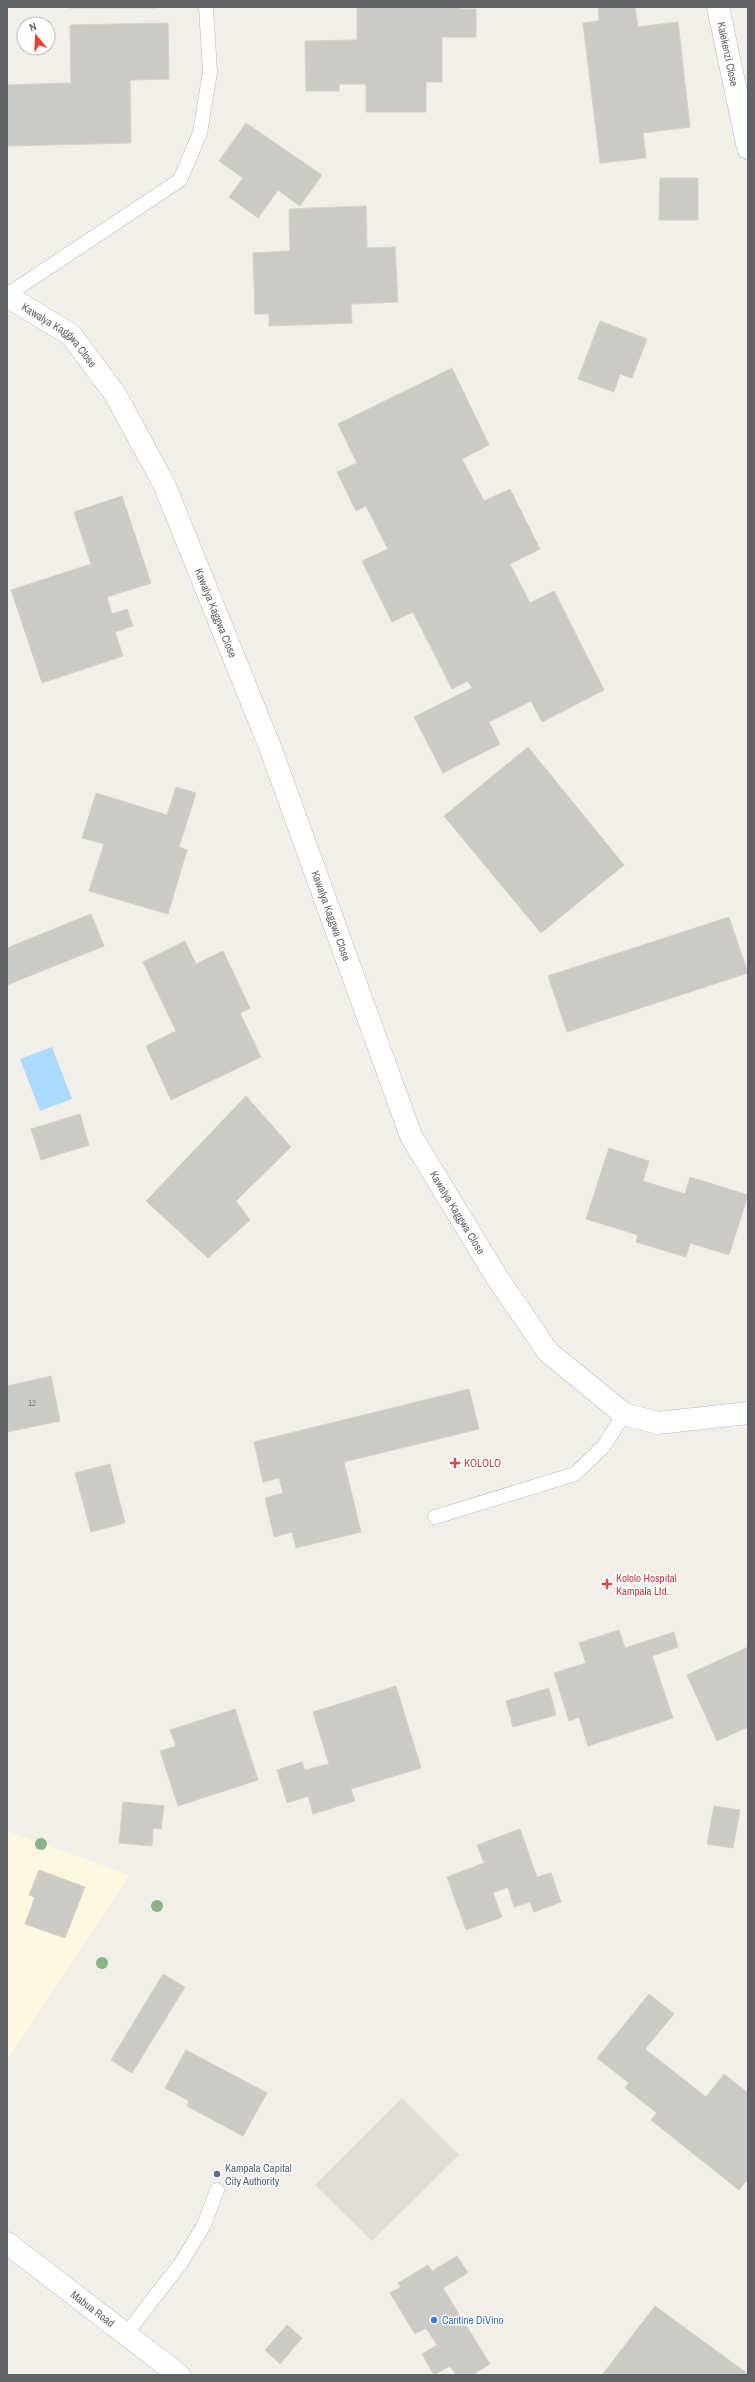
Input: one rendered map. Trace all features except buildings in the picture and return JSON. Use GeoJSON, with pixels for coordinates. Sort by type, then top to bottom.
{"type":"FeatureCollection","features":[{"type":"Feature","properties":{"kind":"street","name":"Kalekenzi Close"},"geometry":{"type":"LineString","coordinates":[[718,7],[748,148]]}},
{"type":"Feature","properties":{"kind":"street","name":"Kawalya Kaggwa Close"},"geometry":{"type":"LineString","coordinates":[[7,296],[71,335],[115,394],[164,484],[270,747],[411,1136],[496,1276],[548,1352],[624,1414],[658,1423],[748,1413]]}},
{"type":"Feature","properties":{"kind":"street","name":"Mabua Road"},"geometry":{"type":"LineString","coordinates":[[7,2243],[126,2334],[169,2372]]}},
{"type":"Feature","properties":{"kind":"lane"},"geometry":{"type":"LineString","coordinates":[[7,296],[180,180],[200,133],[210,72],[206,7]]}},
{"type":"Feature","properties":{"kind":"lane"},"geometry":{"type":"LineString","coordinates":[[435,1518],[575,1474],[604,1446],[624,1414]]}},
{"type":"Feature","properties":{"kind":"lane"},"geometry":{"type":"LineString","coordinates":[[126,2334],[181,2263],[204,2225],[217,2190]]}},
{"type":"Feature","properties":{"kind":"shaded area"},"geometry":{"type":"Polygon","coordinates":[[[7,1831],[129,1875],[7,2061],[7,1831]]]}},
{"type":"Feature","properties":{"kind":"shaded area"},"geometry":{"type":"Polygon","coordinates":[[[402,2098],[459,2155],[372,2241],[315,2185],[402,2098]]]}},
{"type":"Feature","properties":{"kind":"water"},"geometry":{"type":"Polygon","coordinates":[[[52,1047],[72,1099],[40,1111],[20,1059],[52,1047]]]}},
{"type":"Feature","properties":{"kind":"place","name":"KOLOLO"},"geometry":{"type":"Point","coordinates":[455,1463]}},
{"type":"Feature","properties":{"kind":"place","name":"Kololo Hospital Kampala Ltd."},"geometry":{"type":"Point","coordinates":[607,1584]}},
{"type":"Feature","properties":{"kind":"place","name":"Kampala Capital City Authority"},"geometry":{"type":"Point","coordinates":[217,2174]}},
{"type":"Feature","properties":{"kind":"place","name":"Cantine DiVino"},"geometry":{"type":"Point","coordinates":[434,2320]}}]}
